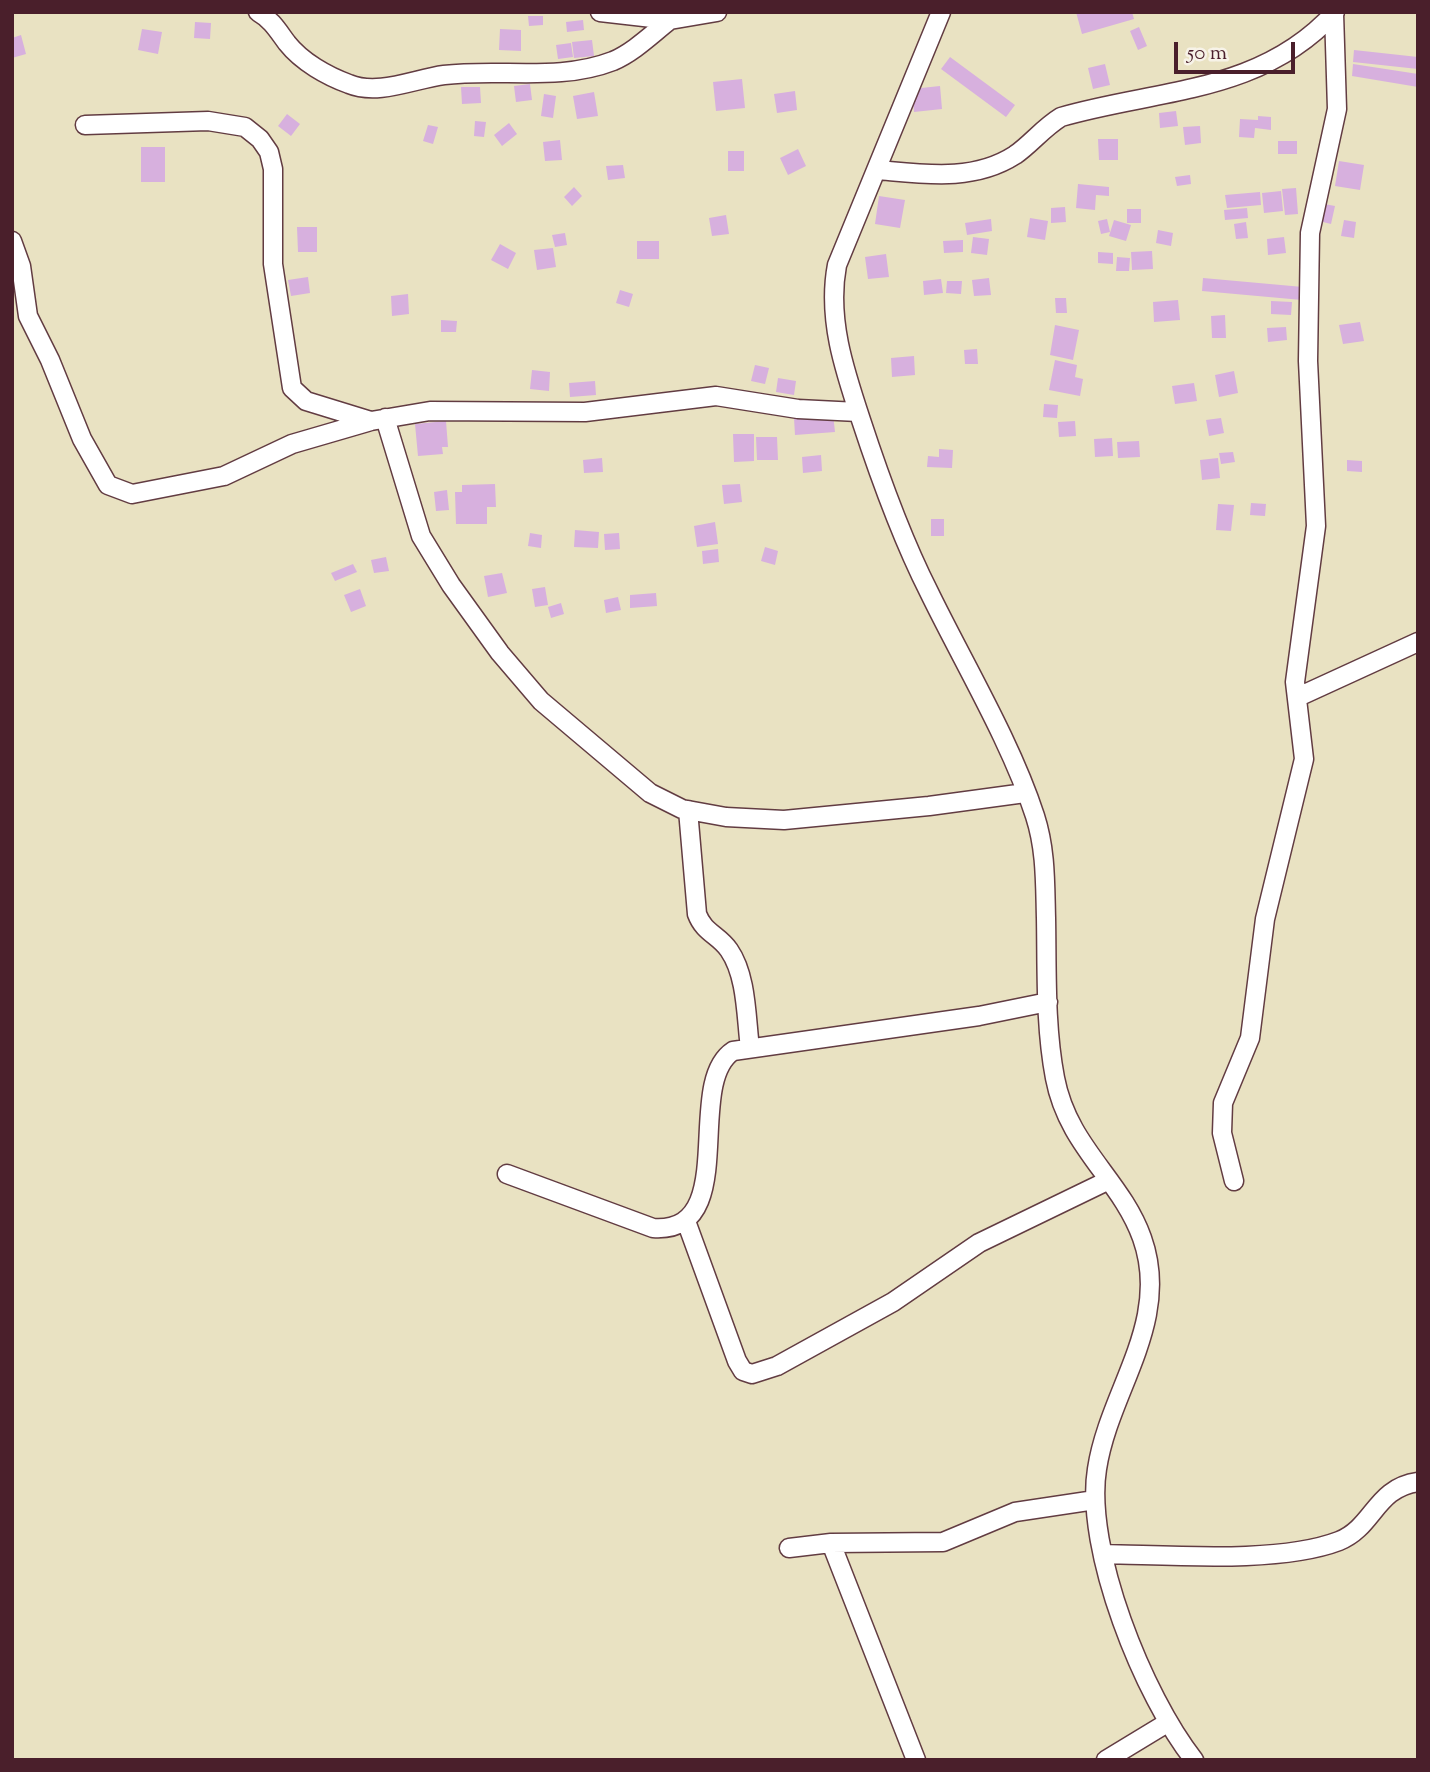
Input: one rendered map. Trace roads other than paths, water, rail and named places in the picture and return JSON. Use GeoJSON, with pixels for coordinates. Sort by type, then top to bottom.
{"type":"FeatureCollection","features":[{"type":"Feature","properties":{"kind":"street"},"geometry":{"type":"LineString","coordinates":[[258,12],[277,28],[299,55],[327,74],[352,86],[371,88],[444,75],[547,73],[582,69],[615,60],[670,20]]}},
{"type":"Feature","properties":{"kind":"street"},"geometry":{"type":"LineString","coordinates":[[600,12],[670,20],[717,12]]}},
{"type":"Feature","properties":{"kind":"street"},"geometry":{"type":"LineString","coordinates":[[941,12],[837,265],[832,294],[835,327],[858,412],[890,504],[1035,815],[1045,857],[1048,1002],[1055,1079],[1064,1113],[1107,1181],[1128,1207],[1143,1241],[1149,1274],[1149,1308],[1143,1339],[1107,1430],[1097,1468],[1095,1500],[1104,1554],[1123,1621],[1167,1723],[1194,1760]]}},
{"type":"Feature","properties":{"kind":"street"},"geometry":{"type":"LineString","coordinates":[[877,170],[943,174],[970,172],[994,166],[1016,154],[1046,126],[1061,117],[1191,91],[1250,71],[1290,48],[1334,12]]}},
{"type":"Feature","properties":{"kind":"street"},"geometry":{"type":"LineString","coordinates":[[1234,1181],[1222,1133],[1223,1103],[1250,1038],[1265,919],[1304,759],[1296,655],[1316,526],[1308,360],[1310,233],[1337,109],[1334,12]]}},
{"type":"Feature","properties":{"kind":"street"},"geometry":{"type":"LineString","coordinates":[[85,125],[208,121],[244,127],[260,139],[269,152],[272,169],[273,264],[292,388],[306,401],[378,419]]}},
{"type":"Feature","properties":{"kind":"street"},"geometry":{"type":"LineString","coordinates":[[12,241],[21,266],[32,328],[50,360],[82,439],[108,485],[119,492],[144,492],[224,476],[292,444],[378,419],[430,411],[585,412],[716,396],[798,409],[858,412]]}},
{"type":"Feature","properties":{"kind":"street"},"geometry":{"type":"LineString","coordinates":[[378,419],[421,536],[500,653],[541,701],[650,793],[688,810],[726,817],[784,820],[929,806],[1025,793]]}},
{"type":"Feature","properties":{"kind":"street"},"geometry":{"type":"LineString","coordinates":[[1298,697],[1418,642]]}},
{"type":"Feature","properties":{"kind":"street"},"geometry":{"type":"LineString","coordinates":[[688,810],[697,914],[701,926],[726,945],[737,965],[750,1048]]}},
{"type":"Feature","properties":{"kind":"street"},"geometry":{"type":"LineString","coordinates":[[506,1174],[653,1228],[670,1229],[687,1221],[697,1207],[710,1140],[716,1076],[725,1056],[750,1048],[979,1016],[1048,1002]]}},
{"type":"Feature","properties":{"kind":"street"},"geometry":{"type":"LineString","coordinates":[[687,1221],[737,1361],[743,1371],[752,1374],[777,1366],[893,1302],[979,1243],[1107,1181]]}},
{"type":"Feature","properties":{"kind":"street"},"geometry":{"type":"LineString","coordinates":[[1104,1554],[1226,1556],[1299,1550],[1340,1541],[1364,1524],[1383,1497],[1401,1485],[1418,1482]]}},
{"type":"Feature","properties":{"kind":"street"},"geometry":{"type":"LineString","coordinates":[[789,1548],[831,1544],[943,1542],[1015,1512],[1095,1500]]}},
{"type":"Feature","properties":{"kind":"street"},"geometry":{"type":"LineString","coordinates":[[831,1544],[916,1760]]}},
{"type":"Feature","properties":{"kind":"street"},"geometry":{"type":"LineString","coordinates":[[1106,1760],[1167,1723]]}}]}
